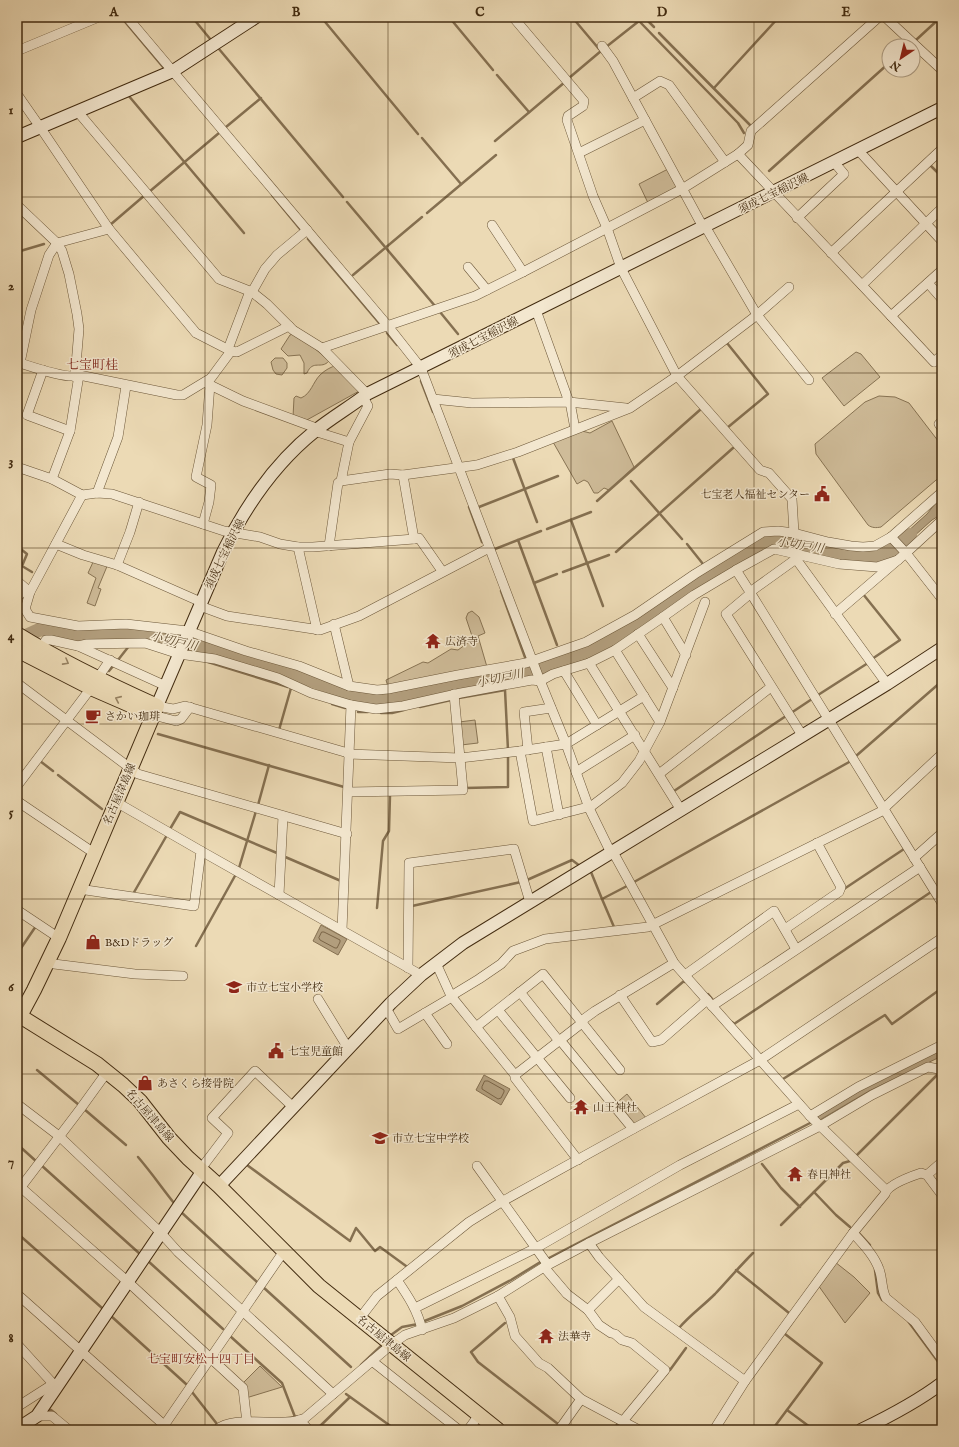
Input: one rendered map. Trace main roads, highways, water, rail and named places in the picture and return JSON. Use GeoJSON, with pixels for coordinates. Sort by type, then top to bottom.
{"type":"FeatureCollection","features":[{"type":"Feature","properties":{"kind":"main road"},"geometry":{"type":"LineString","coordinates":[[17,634],[94,683]]}},
{"type":"Feature","properties":{"kind":"main road"},"geometry":{"type":"LineString","coordinates":[[18,652],[94,683]]}},
{"type":"Feature","properties":{"kind":"main road","name":"名古屋津島線"},"geometry":{"type":"LineString","coordinates":[[94,683],[155,711],[59,938],[18,1017],[97,1064],[107,1072],[140,1101],[169,1138],[201,1171],[220,1186],[318,1286],[360,1318],[498,1430]]}},
{"type":"Feature","properties":{"kind":"water"},"geometry":{"type":"Polygon","coordinates":[[[939,499],[942,499],[942,514],[932,520],[902,547],[897,541],[927,514],[939,499]]]}},
{"type":"Feature","properties":{"kind":"water"},"geometry":{"type":"Polygon","coordinates":[[[321,925],[347,939],[338,955],[313,941],[321,925]]]}},
{"type":"Feature","properties":{"kind":"water"},"geometry":{"type":"Polygon","coordinates":[[[942,1050],[942,1056],[869,1091],[818,1121],[815,1118],[867,1086],[942,1050]]]}},
{"type":"Feature","properties":{"kind":"water"},"geometry":{"type":"Polygon","coordinates":[[[484,1075],[510,1089],[501,1105],[476,1090],[484,1075]]]}},
{"type":"Feature","properties":{"kind":"waterway"},"geometry":{"type":"LineString","coordinates":[[121,17],[163,67]]}},
{"type":"Feature","properties":{"kind":"waterway"},"geometry":{"type":"LineString","coordinates":[[192,17],[211,40]]}},
{"type":"Feature","properties":{"kind":"waterway"},"geometry":{"type":"LineString","coordinates":[[321,17],[418,134]]}},
{"type":"Feature","properties":{"kind":"waterway"},"geometry":{"type":"LineString","coordinates":[[449,17],[493,70]]}},
{"type":"Feature","properties":{"kind":"waterway"},"geometry":{"type":"LineString","coordinates":[[572,17],[599,49]]}},
{"type":"Feature","properties":{"kind":"waterway"},"geometry":{"type":"LineString","coordinates":[[644,17],[654,27]]}},
{"type":"Feature","properties":{"kind":"waterway"},"geometry":{"type":"LineString","coordinates":[[714,88],[779,17]]}},
{"type":"Feature","properties":{"kind":"waterway"},"geometry":{"type":"LineString","coordinates":[[918,38],[941,17]]}},
{"type":"Feature","properties":{"kind":"waterway"},"geometry":{"type":"LineString","coordinates":[[606,47],[639,21],[738,123],[744,133]]}},
{"type":"Feature","properties":{"kind":"waterway"},"geometry":{"type":"LineString","coordinates":[[659,33],[751,126]]}},
{"type":"Feature","properties":{"kind":"waterway"},"geometry":{"type":"LineString","coordinates":[[219,49],[343,197]]}},
{"type":"Feature","properties":{"kind":"waterway"},"geometry":{"type":"LineString","coordinates":[[569,78],[601,51]]}},
{"type":"Feature","properties":{"kind":"waterway"},"geometry":{"type":"LineString","coordinates":[[769,171],[881,70]]}},
{"type":"Feature","properties":{"kind":"waterway"},"geometry":{"type":"LineString","coordinates":[[497,75],[529,112]]}},
{"type":"Feature","properties":{"kind":"waterway"},"geometry":{"type":"LineString","coordinates":[[495,141],[565,82]]}},
{"type":"Feature","properties":{"kind":"waterway"},"geometry":{"type":"LineString","coordinates":[[128,95],[244,233]]}},
{"type":"Feature","properties":{"kind":"waterway"},"geometry":{"type":"LineString","coordinates":[[226,127],[261,98]]}},
{"type":"Feature","properties":{"kind":"waterway"},"geometry":{"type":"LineString","coordinates":[[149,192],[219,133]]}},
{"type":"Feature","properties":{"kind":"waterway"},"geometry":{"type":"LineString","coordinates":[[422,138],[461,184]]}},
{"type":"Feature","properties":{"kind":"waterway"},"geometry":{"type":"LineString","coordinates":[[427,213],[496,155]]}},
{"type":"Feature","properties":{"kind":"waterway"},"geometry":{"type":"LineString","coordinates":[[930,165],[942,177]]}},
{"type":"Feature","properties":{"kind":"waterway"},"geometry":{"type":"LineString","coordinates":[[111,226],[110,225],[145,195]]}},
{"type":"Feature","properties":{"kind":"waterway"},"geometry":{"type":"LineString","coordinates":[[272,195],[300,229]]}},
{"type":"Feature","properties":{"kind":"waterway"},"geometry":{"type":"LineString","coordinates":[[347,202],[435,306]]}},
{"type":"Feature","properties":{"kind":"waterway"},"geometry":{"type":"LineString","coordinates":[[353,275],[422,217]]}},
{"type":"Feature","properties":{"kind":"waterway"},"geometry":{"type":"LineString","coordinates":[[308,239],[380,324]]}},
{"type":"Feature","properties":{"kind":"waterway"},"geometry":{"type":"LineString","coordinates":[[17,252],[44,244]]}},
{"type":"Feature","properties":{"kind":"waterway"},"geometry":{"type":"LineString","coordinates":[[440,312],[458,334]]}},
{"type":"Feature","properties":{"kind":"waterway"},"geometry":{"type":"LineString","coordinates":[[387,333],[397,345]]}},
{"type":"Feature","properties":{"kind":"waterway"},"geometry":{"type":"LineString","coordinates":[[725,344],[727,343],[768,394],[727,428]]}},
{"type":"Feature","properties":{"kind":"waterway"},"geometry":{"type":"LineString","coordinates":[[421,381],[433,412]]}},
{"type":"Feature","properties":{"kind":"waterway"},"geometry":{"type":"LineString","coordinates":[[597,501],[701,409]]}},
{"type":"Feature","properties":{"kind":"waterway"},"geometry":{"type":"LineString","coordinates":[[616,552],[733,448]]}},
{"type":"Feature","properties":{"kind":"waterway"},"geometry":{"type":"LineString","coordinates":[[513,458],[537,522]]}},
{"type":"Feature","properties":{"kind":"waterway"},"geometry":{"type":"LineString","coordinates":[[479,507],[558,476]]}},
{"type":"Feature","properties":{"kind":"waterway"},"geometry":{"type":"LineString","coordinates":[[631,481],[682,539]]}},
{"type":"Feature","properties":{"kind":"waterway"},"geometry":{"type":"LineString","coordinates":[[469,507],[482,542]]}},
{"type":"Feature","properties":{"kind":"waterway"},"geometry":{"type":"LineString","coordinates":[[547,529],[591,512]]}},
{"type":"Feature","properties":{"kind":"waterway"},"geometry":{"type":"LineString","coordinates":[[571,520],[603,606]]}},
{"type":"Feature","properties":{"kind":"waterway"},"geometry":{"type":"LineString","coordinates":[[495,549],[541,531]]}},
{"type":"Feature","properties":{"kind":"waterway","name":"小切戸川"},"geometry":{"type":"LineString","coordinates":[[17,640],[41,629],[81,636],[132,633],[171,639],[276,668],[359,697],[392,699],[447,687],[540,670],[590,651],[612,639],[691,587],[767,541],[783,540],[820,550],[865,557],[882,554],[892,550],[910,535]]}},
{"type":"Feature","properties":{"kind":"waterway"},"geometry":{"type":"LineString","coordinates":[[518,540],[557,645]]}},
{"type":"Feature","properties":{"kind":"waterway"},"geometry":{"type":"LineString","coordinates":[[687,544],[703,564]]}},
{"type":"Feature","properties":{"kind":"waterway"},"geometry":{"type":"LineString","coordinates":[[17,546],[27,554],[22,566],[32,572]]}},
{"type":"Feature","properties":{"kind":"waterway"},"geometry":{"type":"LineString","coordinates":[[563,572],[609,555]]}},
{"type":"Feature","properties":{"kind":"waterway"},"geometry":{"type":"LineString","coordinates":[[534,583],[557,574]]}},
{"type":"Feature","properties":{"kind":"waterway"},"geometry":{"type":"LineString","coordinates":[[501,591],[526,660]]}},
{"type":"Feature","properties":{"kind":"waterway"},"geometry":{"type":"LineString","coordinates":[[863,594],[900,640],[872,659]]}},
{"type":"Feature","properties":{"kind":"waterway","name":"小切戸川"},"geometry":{"type":"LineString","coordinates":[[129,638],[132,633]]}},
{"type":"Feature","properties":{"kind":"waterway"},"geometry":{"type":"LineString","coordinates":[[118,660],[129,646]]}},
{"type":"Feature","properties":{"kind":"waterway"},"geometry":{"type":"LineString","coordinates":[[208,662],[288,687]]}},
{"type":"Feature","properties":{"kind":"waterway"},"geometry":{"type":"LineString","coordinates":[[818,695],[868,663]]}},
{"type":"Feature","properties":{"kind":"waterway"},"geometry":{"type":"LineString","coordinates":[[109,671],[114,665]]}},
{"type":"Feature","properties":{"kind":"waterway","name":"小切戸川"},"geometry":{"type":"LineString","coordinates":[[295,680],[296,675]]}},
{"type":"Feature","properties":{"kind":"waterway"},"geometry":{"type":"LineString","coordinates":[[856,756],[942,681]]}},
{"type":"Feature","properties":{"kind":"waterway"},"geometry":{"type":"LineString","coordinates":[[279,730],[291,688]]}},
{"type":"Feature","properties":{"kind":"waterway"},"geometry":{"type":"LineString","coordinates":[[459,698],[505,690],[508,750]]}},
{"type":"Feature","properties":{"kind":"waterway"},"geometry":{"type":"LineString","coordinates":[[791,713],[812,699]]}},
{"type":"Feature","properties":{"kind":"waterway"},"geometry":{"type":"LineString","coordinates":[[420,707],[451,700]]}},
{"type":"Feature","properties":{"kind":"waterway"},"geometry":{"type":"LineString","coordinates":[[332,704],[345,708]]}},
{"type":"Feature","properties":{"kind":"waterway"},"geometry":{"type":"LineString","coordinates":[[381,713],[392,713],[404,710]]}},
{"type":"Feature","properties":{"kind":"waterway"},"geometry":{"type":"LineString","coordinates":[[358,712],[368,712]]}},
{"type":"Feature","properties":{"kind":"waterway"},"geometry":{"type":"LineString","coordinates":[[674,791],[786,716]]}},
{"type":"Feature","properties":{"kind":"waterway"},"geometry":{"type":"LineString","coordinates":[[158,734],[344,787]]}},
{"type":"Feature","properties":{"kind":"waterway"},"geometry":{"type":"LineString","coordinates":[[465,788],[508,787],[508,756]]}},
{"type":"Feature","properties":{"kind":"waterway"},"geometry":{"type":"LineString","coordinates":[[40,761],[53,771]]}},
{"type":"Feature","properties":{"kind":"waterway"},"geometry":{"type":"LineString","coordinates":[[634,882],[851,761]]}},
{"type":"Feature","properties":{"kind":"waterway"},"geometry":{"type":"LineString","coordinates":[[258,805],[269,765]]}},
{"type":"Feature","properties":{"kind":"waterway"},"geometry":{"type":"LineString","coordinates":[[58,775],[102,809]]}},
{"type":"Feature","properties":{"kind":"waterway"},"geometry":{"type":"LineString","coordinates":[[377,908],[383,841],[389,831],[390,795]]}},
{"type":"Feature","properties":{"kind":"waterway"},"geometry":{"type":"LineString","coordinates":[[239,868],[256,811]]}},
{"type":"Feature","properties":{"kind":"waterway"},"geometry":{"type":"LineString","coordinates":[[170,829],[180,812],[277,853]]}},
{"type":"Feature","properties":{"kind":"waterway"},"geometry":{"type":"LineString","coordinates":[[133,894],[167,835]]}},
{"type":"Feature","properties":{"kind":"waterway"},"geometry":{"type":"LineString","coordinates":[[844,889],[904,849]]}},
{"type":"Feature","properties":{"kind":"waterway"},"geometry":{"type":"LineString","coordinates":[[283,856],[341,881]]}},
{"type":"Feature","properties":{"kind":"waterway"},"geometry":{"type":"LineString","coordinates":[[527,880],[572,860],[580,866]]}},
{"type":"Feature","properties":{"kind":"waterway"},"geometry":{"type":"LineString","coordinates":[[591,872],[602,899],[627,886]]}},
{"type":"Feature","properties":{"kind":"waterway"},"geometry":{"type":"LineString","coordinates":[[196,946],[236,874]]}},
{"type":"Feature","properties":{"kind":"waterway"},"geometry":{"type":"LineString","coordinates":[[412,906],[521,882]]}},
{"type":"Feature","properties":{"kind":"waterway"},"geometry":{"type":"LineString","coordinates":[[937,887],[942,884]]}},
{"type":"Feature","properties":{"kind":"waterway"},"geometry":{"type":"LineString","coordinates":[[732,1022],[734,1024],[931,892]]}},
{"type":"Feature","properties":{"kind":"waterway"},"geometry":{"type":"LineString","coordinates":[[602,899],[614,927]]}},
{"type":"Feature","properties":{"kind":"waterway"},"geometry":{"type":"LineString","coordinates":[[938,904],[942,911]]}},
{"type":"Feature","properties":{"kind":"waterway"},"geometry":{"type":"LineString","coordinates":[[17,954],[36,926]]}},
{"type":"Feature","properties":{"kind":"waterway"},"geometry":{"type":"LineString","coordinates":[[657,1004],[684,981],[685,982]]}},
{"type":"Feature","properties":{"kind":"waterway"},"geometry":{"type":"LineString","coordinates":[[783,1079],[885,1015],[892,1024],[942,988]]}},
{"type":"Feature","properties":{"kind":"waterway"},"geometry":{"type":"LineString","coordinates":[[708,994],[713,1000]]}},
{"type":"Feature","properties":{"kind":"waterway"},"geometry":{"type":"LineString","coordinates":[[37,1070],[79,1105]]}},
{"type":"Feature","properties":{"kind":"waterway"},"geometry":{"type":"LineString","coordinates":[[856,1156],[937,1075]]}},
{"type":"Feature","properties":{"kind":"waterway"},"geometry":{"type":"LineString","coordinates":[[84,1109],[126,1145]]}},
{"type":"Feature","properties":{"kind":"waterway"},"geometry":{"type":"LineString","coordinates":[[547,1259],[812,1122]]}},
{"type":"Feature","properties":{"kind":"waterway"},"geometry":{"type":"LineString","coordinates":[[17,1144],[37,1162]]}},
{"type":"Feature","properties":{"kind":"waterway"},"geometry":{"type":"LineString","coordinates":[[138,1157],[174,1203]]}},
{"type":"Feature","properties":{"kind":"waterway"},"geometry":{"type":"LineString","coordinates":[[781,1225],[843,1163],[850,1161]]}},
{"type":"Feature","properties":{"kind":"waterway"},"geometry":{"type":"LineString","coordinates":[[762,1164],[781,1188],[800,1207]]}},
{"type":"Feature","properties":{"kind":"waterway"},"geometry":{"type":"LineString","coordinates":[[41,1165],[140,1254]]}},
{"type":"Feature","properties":{"kind":"waterway"},"geometry":{"type":"LineString","coordinates":[[247,1165],[350,1241],[356,1228],[375,1251],[380,1247],[406,1266]]}},
{"type":"Feature","properties":{"kind":"waterway"},"geometry":{"type":"LineString","coordinates":[[814,1192],[850,1227]]}},
{"type":"Feature","properties":{"kind":"waterway"},"geometry":{"type":"LineString","coordinates":[[181,1212],[258,1283]]}},
{"type":"Feature","properties":{"kind":"waterway"},"geometry":{"type":"LineString","coordinates":[[858,1232],[870,1245],[869,1246]]}},
{"type":"Feature","properties":{"kind":"waterway"},"geometry":{"type":"LineString","coordinates":[[17,1233],[102,1308]]}},
{"type":"Feature","properties":{"kind":"waterway"},"geometry":{"type":"LineString","coordinates":[[679,1328],[715,1294],[753,1253]]}},
{"type":"Feature","properties":{"kind":"waterway"},"geometry":{"type":"LineString","coordinates":[[148,1261],[223,1329]]}},
{"type":"Feature","properties":{"kind":"waterway"},"geometry":{"type":"LineString","coordinates":[[422,1322],[462,1306],[511,1280],[542,1261]]}},
{"type":"Feature","properties":{"kind":"waterway"},"geometry":{"type":"LineString","coordinates":[[736,1270],[789,1313]]}},
{"type":"Feature","properties":{"kind":"waterway"},"geometry":{"type":"LineString","coordinates":[[875,1270],[878,1293],[882,1300]]}},
{"type":"Feature","properties":{"kind":"waterway"},"geometry":{"type":"LineString","coordinates":[[263,1287],[351,1367]]}},
{"type":"Feature","properties":{"kind":"waterway"},"geometry":{"type":"LineString","coordinates":[[111,1316],[186,1384]]}},
{"type":"Feature","properties":{"kind":"waterway"},"geometry":{"type":"LineString","coordinates":[[908,1321],[942,1367]]}},
{"type":"Feature","properties":{"kind":"waterway"},"geometry":{"type":"LineString","coordinates":[[505,1323],[471,1352],[478,1362],[558,1424]]}},
{"type":"Feature","properties":{"kind":"waterway"},"geometry":{"type":"LineString","coordinates":[[391,1335],[402,1327],[418,1324]]}},
{"type":"Feature","properties":{"kind":"waterway"},"geometry":{"type":"LineString","coordinates":[[772,1430],[822,1363],[785,1334]]}},
{"type":"Feature","properties":{"kind":"waterway"},"geometry":{"type":"LineString","coordinates":[[230,1336],[282,1383],[295,1417]]}},
{"type":"Feature","properties":{"kind":"waterway"},"geometry":{"type":"LineString","coordinates":[[361,1365],[381,1346]]}},
{"type":"Feature","properties":{"kind":"waterway"},"geometry":{"type":"LineString","coordinates":[[668,1368],[670,1370],[686,1348]]}},
{"type":"Feature","properties":{"kind":"waterway"},"geometry":{"type":"LineString","coordinates":[[192,1392],[217,1424]]}},
{"type":"Feature","properties":{"kind":"waterway"},"geometry":{"type":"LineString","coordinates":[[346,1394],[396,1430]]}},
{"type":"Feature","properties":{"kind":"waterway"},"geometry":{"type":"LineString","coordinates":[[316,1430],[350,1397]]}},
{"type":"Feature","properties":{"kind":"waterway"},"geometry":{"type":"LineString","coordinates":[[46,1410],[51,1410],[56,1414]]}},
{"type":"Feature","properties":{"kind":"waterway"},"geometry":{"type":"LineString","coordinates":[[787,1410],[814,1430]]}},
{"type":"Feature","properties":{"kind":"waterway"},"geometry":{"type":"LineString","coordinates":[[613,1430],[619,1422]]}},
{"type":"Feature","properties":{"kind":"place","name":"七宝老人福祉センター"},"geometry":{"type":"Point","coordinates":[822,494]}},
{"type":"Feature","properties":{"kind":"place","name":"広済寺"},"geometry":{"type":"Point","coordinates":[433,641]}},
{"type":"Feature","properties":{"kind":"place","name":"さかい珈琲"},"geometry":{"type":"Point","coordinates":[93,716]}},
{"type":"Feature","properties":{"kind":"place","name":"B&Dドラッグ"},"geometry":{"type":"Point","coordinates":[93,942]}},
{"type":"Feature","properties":{"kind":"place","name":"市立七宝小学校"},"geometry":{"type":"Point","coordinates":[234,987]}},
{"type":"Feature","properties":{"kind":"place","name":"七宝児童館"},"geometry":{"type":"Point","coordinates":[276,1051]}},
{"type":"Feature","properties":{"kind":"place","name":"あさくら接骨院"},"geometry":{"type":"Point","coordinates":[145,1083]}},
{"type":"Feature","properties":{"kind":"place","name":"山王神社"},"geometry":{"type":"Point","coordinates":[581,1107]}},
{"type":"Feature","properties":{"kind":"place","name":"市立七宝中学校"},"geometry":{"type":"Point","coordinates":[380,1138]}},
{"type":"Feature","properties":{"kind":"place","name":"春日神社"},"geometry":{"type":"Point","coordinates":[795,1174]}},
{"type":"Feature","properties":{"kind":"place","name":"法華寺"},"geometry":{"type":"Point","coordinates":[546,1336]}},
{"type":"Feature","properties":{"kind":"district","name":"七宝町桂"},"geometry":{"type":"Point","coordinates":[92,364]}},
{"type":"Feature","properties":{"kind":"district","name":"七宝町安松十四丁目"},"geometry":{"type":"Point","coordinates":[201,1359]}}]}
